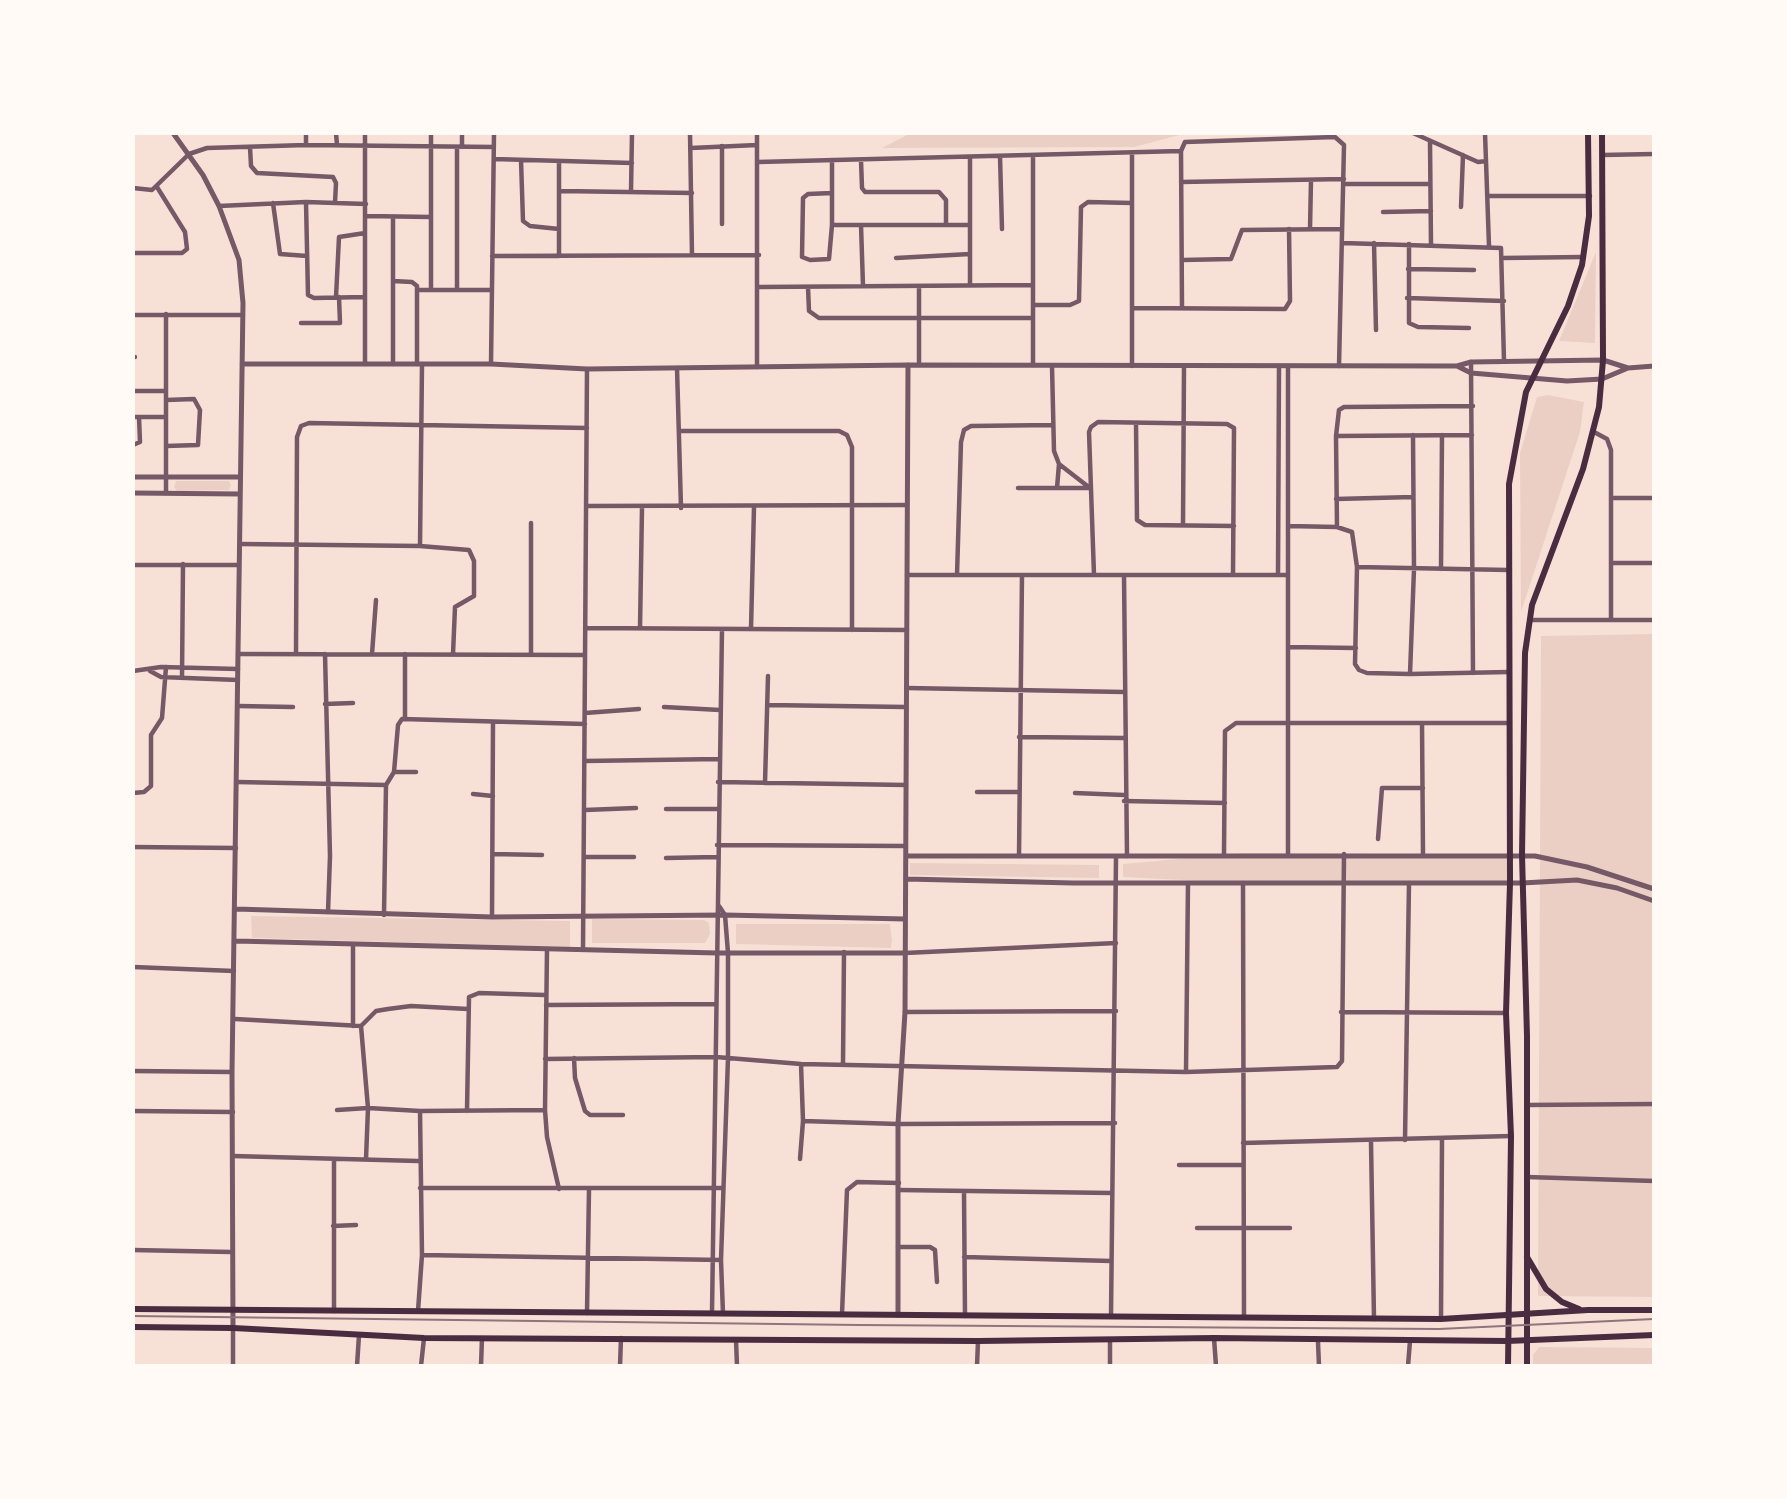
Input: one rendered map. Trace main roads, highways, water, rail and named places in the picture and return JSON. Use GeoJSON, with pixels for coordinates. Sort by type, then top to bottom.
{"type":"FeatureCollection","features":[{"type":"Feature","properties":{"kind":"main road"},"geometry":{"type":"LineString","coordinates":[[1508,1366],[1511,1136],[1506,1013],[1510,883],[1510,467],[1518,423],[1532,377],[1568,306],[1584,257],[1590,196],[1588,133]]}},
{"type":"Feature","properties":{"kind":"main road"},"geometry":{"type":"LineString","coordinates":[[1527,1366],[1527,1105],[1522,883],[1524,666],[1529,620],[1542,573],[1594,432],[1602,379],[1602,133]]}},
{"type":"Feature","properties":{"kind":"main road"},"geometry":{"type":"LineString","coordinates":[[1527,1256],[1542,1283],[1557,1298],[1569,1307],[1588,1310]]}},
{"type":"Feature","properties":{"kind":"main road"},"geometry":{"type":"LineString","coordinates":[[133,1309],[1244,1316],[1441,1320],[1588,1310],[1654,1310]]}},
{"type":"Feature","properties":{"kind":"main road"},"geometry":{"type":"LineString","coordinates":[[133,1327],[233,1328],[424,1338],[978,1341],[1214,1338],[1318,1342],[1507,1341],[1654,1335]]}},
{"type":"Feature","properties":{"kind":"tram line"},"geometry":{"type":"LineString","coordinates":[[133,1316],[1439,1329],[1654,1319]]}}]}
